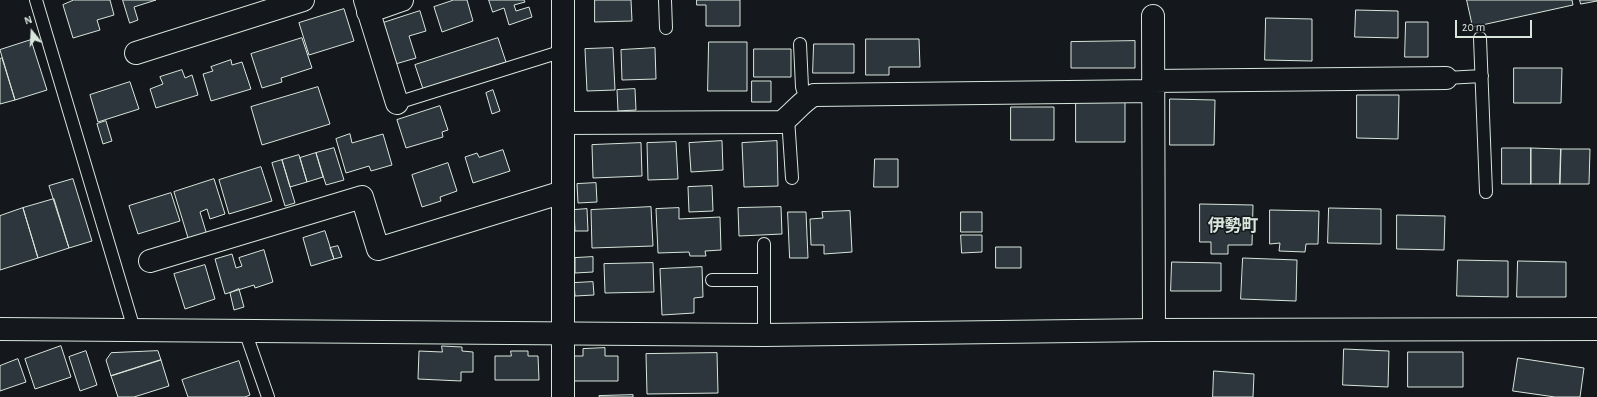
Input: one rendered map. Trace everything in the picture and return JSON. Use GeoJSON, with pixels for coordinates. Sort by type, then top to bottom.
{"type":"FeatureCollection","features":[{"type":"Feature","properties":{"kind":"street"},"geometry":{"type":"LineString","coordinates":[[136,53],[303,0]]}},
{"type":"Feature","properties":{"kind":"street"},"geometry":{"type":"LineString","coordinates":[[397,103],[366,6],[402,0]]}},
{"type":"Feature","properties":{"kind":"street"},"geometry":{"type":"LineString","coordinates":[[563,0],[563,397]]}},
{"type":"Feature","properties":{"kind":"street"},"geometry":{"type":"LineString","coordinates":[[1153,16],[1154,330]]}},
{"type":"Feature","properties":{"kind":"street"},"geometry":{"type":"LineString","coordinates":[[563,123],[782,122],[797,111],[806,99],[814,95],[1446,78]]}},
{"type":"Feature","properties":{"kind":"street"},"geometry":{"type":"LineString","coordinates":[[150,261],[362,197],[378,249],[563,192]]}},
{"type":"Feature","properties":{"kind":"street"},"geometry":{"type":"LineString","coordinates":[[0,329],[764,335],[1154,330],[1597,329]]}},
{"type":"Feature","properties":{"kind":"lane"},"geometry":{"type":"LineString","coordinates":[[36,0],[134,329]]}},
{"type":"Feature","properties":{"kind":"lane"},"geometry":{"type":"LineString","coordinates":[[665,0],[666,28]]}},
{"type":"Feature","properties":{"kind":"lane"},"geometry":{"type":"LineString","coordinates":[[1480,38],[1486,192]]}},
{"type":"Feature","properties":{"kind":"lane"},"geometry":{"type":"LineString","coordinates":[[800,44],[802,87],[806,99]]}},
{"type":"Feature","properties":{"kind":"lane"},"geometry":{"type":"LineString","coordinates":[[397,103],[563,51]]}},
{"type":"Feature","properties":{"kind":"lane"},"geometry":{"type":"LineString","coordinates":[[1446,78],[1482,76]]}},
{"type":"Feature","properties":{"kind":"lane"},"geometry":{"type":"LineString","coordinates":[[788,118],[792,178]]}},
{"type":"Feature","properties":{"kind":"lane"},"geometry":{"type":"LineString","coordinates":[[764,244],[764,335]]}},
{"type":"Feature","properties":{"kind":"lane"},"geometry":{"type":"LineString","coordinates":[[712,280],[764,280]]}},
{"type":"Feature","properties":{"kind":"lane"},"geometry":{"type":"LineString","coordinates":[[245,331],[268,397]]}},
{"type":"Feature","properties":{"kind":"building"},"geometry":{"type":"Polygon","coordinates":[[[74,0],[110,0],[114,15],[97,20],[100,30],[73,38],[63,5],[74,0]]]}},
{"type":"Feature","properties":{"kind":"building"},"geometry":{"type":"Polygon","coordinates":[[[123,0],[156,0],[134,7],[138,20],[130,23],[123,0]]]}},
{"type":"Feature","properties":{"kind":"building"},"geometry":{"type":"Polygon","coordinates":[[[454,0],[467,0],[473,21],[442,32],[434,7],[454,0]]]}},
{"type":"Feature","properties":{"kind":"building"},"geometry":{"type":"Polygon","coordinates":[[[489,0],[524,0],[525,2],[514,5],[516,11],[529,7],[532,17],[509,25],[504,8],[493,12],[489,0]]]}},
{"type":"Feature","properties":{"kind":"building"},"geometry":{"type":"Polygon","coordinates":[[[595,0],[631,0],[632,21],[595,22],[595,0]]]}},
{"type":"Feature","properties":{"kind":"building"},"geometry":{"type":"Polygon","coordinates":[[[697,0],[740,0],[740,26],[706,26],[706,5],[697,5],[697,0]]]}},
{"type":"Feature","properties":{"kind":"building"},"geometry":{"type":"Polygon","coordinates":[[[1467,0],[1572,0],[1573,5],[1473,27],[1467,0]]]}},
{"type":"Feature","properties":{"kind":"building"},"geometry":{"type":"Polygon","coordinates":[[[1580,0],[1597,0],[1597,1],[1581,4],[1580,0]]]}},
{"type":"Feature","properties":{"kind":"building"},"geometry":{"type":"Polygon","coordinates":[[[344,9],[354,41],[309,55],[299,23],[344,9]]]}},
{"type":"Feature","properties":{"kind":"building"},"geometry":{"type":"Polygon","coordinates":[[[1356,10],[1398,11],[1398,38],[1355,37],[1356,10]]]}},
{"type":"Feature","properties":{"kind":"building"},"geometry":{"type":"Polygon","coordinates":[[[420,11],[426,31],[409,36],[416,58],[392,65],[383,23],[420,11]]]}},
{"type":"Feature","properties":{"kind":"building"},"geometry":{"type":"Polygon","coordinates":[[[1266,18],[1312,19],[1312,61],[1265,60],[1266,18]]]}},
{"type":"Feature","properties":{"kind":"building"},"geometry":{"type":"Polygon","coordinates":[[[1406,22],[1428,22],[1428,57],[1405,57],[1406,22]]]}},
{"type":"Feature","properties":{"kind":"building"},"geometry":{"type":"Polygon","coordinates":[[[302,38],[312,68],[281,78],[282,82],[262,88],[251,54],[302,38]]]}},
{"type":"Feature","properties":{"kind":"building"},"geometry":{"type":"Polygon","coordinates":[[[498,38],[506,62],[423,89],[415,65],[498,38]]]}},
{"type":"Feature","properties":{"kind":"building"},"geometry":{"type":"Polygon","coordinates":[[[866,39],[919,39],[920,67],[889,67],[889,75],[866,75],[866,39]]]}},
{"type":"Feature","properties":{"kind":"building"},"geometry":{"type":"Polygon","coordinates":[[[31,40],[47,90],[15,100],[0,50],[31,40]]]}},
{"type":"Feature","properties":{"kind":"building"},"geometry":{"type":"Polygon","coordinates":[[[1135,41],[1135,68],[1071,68],[1071,42],[1135,41]]]}},
{"type":"Feature","properties":{"kind":"building"},"geometry":{"type":"Polygon","coordinates":[[[709,42],[747,42],[747,91],[708,91],[709,42]]]}},
{"type":"Feature","properties":{"kind":"building"},"geometry":{"type":"Polygon","coordinates":[[[814,44],[854,44],[854,73],[813,73],[814,44]]]}},
{"type":"Feature","properties":{"kind":"building"},"geometry":{"type":"Polygon","coordinates":[[[613,48],[615,90],[587,91],[585,49],[613,48]]]}},
{"type":"Feature","properties":{"kind":"building"},"geometry":{"type":"Polygon","coordinates":[[[655,48],[656,79],[622,80],[621,50],[655,48]]]}},
{"type":"Feature","properties":{"kind":"building"},"geometry":{"type":"Polygon","coordinates":[[[754,49],[791,49],[791,77],[754,77],[754,49]]]}},
{"type":"Feature","properties":{"kind":"building"},"geometry":{"type":"Polygon","coordinates":[[[2,58],[15,100],[0,104],[0,59],[2,58]]]}},
{"type":"Feature","properties":{"kind":"building"},"geometry":{"type":"Polygon","coordinates":[[[231,60],[232,65],[242,62],[251,89],[211,101],[203,74],[213,71],[211,67],[231,60]]]}},
{"type":"Feature","properties":{"kind":"building"},"geometry":{"type":"Polygon","coordinates":[[[1514,68],[1562,68],[1561,103],[1514,103],[1514,68]]]}},
{"type":"Feature","properties":{"kind":"building"},"geometry":{"type":"Polygon","coordinates":[[[182,70],[185,78],[192,75],[198,95],[156,108],[150,89],[163,84],[160,77],[182,70]]]}},
{"type":"Feature","properties":{"kind":"building"},"geometry":{"type":"Polygon","coordinates":[[[752,81],[771,81],[771,102],[752,102],[752,81]]]}},
{"type":"Feature","properties":{"kind":"building"},"geometry":{"type":"Polygon","coordinates":[[[130,82],[139,109],[98,122],[90,95],[130,82]]]}},
{"type":"Feature","properties":{"kind":"building"},"geometry":{"type":"Polygon","coordinates":[[[318,87],[330,124],[262,145],[251,107],[318,87]]]}},
{"type":"Feature","properties":{"kind":"building"},"geometry":{"type":"Polygon","coordinates":[[[635,89],[636,110],[618,111],[617,90],[635,89]]]}},
{"type":"Feature","properties":{"kind":"building"},"geometry":{"type":"Polygon","coordinates":[[[493,90],[500,111],[492,114],[486,93],[493,90]]]}},
{"type":"Feature","properties":{"kind":"building"},"geometry":{"type":"Polygon","coordinates":[[[1357,95],[1399,95],[1398,139],[1357,138],[1357,95]]]}},
{"type":"Feature","properties":{"kind":"building"},"geometry":{"type":"Polygon","coordinates":[[[1170,99],[1215,100],[1214,145],[1170,145],[1170,99]]]}},
{"type":"Feature","properties":{"kind":"building"},"geometry":{"type":"Polygon","coordinates":[[[1076,102],[1125,102],[1125,142],[1076,142],[1076,102]]]}},
{"type":"Feature","properties":{"kind":"building"},"geometry":{"type":"Polygon","coordinates":[[[440,106],[448,130],[442,132],[443,137],[406,148],[397,120],[440,106]]]}},
{"type":"Feature","properties":{"kind":"building"},"geometry":{"type":"Polygon","coordinates":[[[1011,107],[1054,107],[1054,140],[1011,140],[1011,107]]]}},
{"type":"Feature","properties":{"kind":"building"},"geometry":{"type":"Polygon","coordinates":[[[106,121],[112,141],[103,144],[97,124],[106,121]]]}},
{"type":"Feature","properties":{"kind":"building"},"geometry":{"type":"Polygon","coordinates":[[[350,134],[352,143],[383,134],[392,165],[371,171],[369,166],[346,173],[336,139],[350,134]]]}},
{"type":"Feature","properties":{"kind":"building"},"geometry":{"type":"Polygon","coordinates":[[[722,141],[723,170],[691,172],[689,143],[722,141]]]}},
{"type":"Feature","properties":{"kind":"building"},"geometry":{"type":"Polygon","coordinates":[[[777,141],[778,186],[744,187],[742,143],[777,141]]]}},
{"type":"Feature","properties":{"kind":"building"},"geometry":{"type":"Polygon","coordinates":[[[676,142],[678,179],[648,180],[647,143],[676,142]]]}},
{"type":"Feature","properties":{"kind":"building"},"geometry":{"type":"Polygon","coordinates":[[[641,143],[642,176],[593,178],[592,145],[641,143]]]}},
{"type":"Feature","properties":{"kind":"building"},"geometry":{"type":"Polygon","coordinates":[[[334,148],[344,180],[326,185],[316,153],[334,148]]]}},
{"type":"Feature","properties":{"kind":"building"},"geometry":{"type":"Polygon","coordinates":[[[1502,148],[1531,148],[1531,184],[1502,184],[1502,148]]]}},
{"type":"Feature","properties":{"kind":"building"},"geometry":{"type":"Polygon","coordinates":[[[1531,148],[1561,149],[1560,184],[1531,184],[1531,148]]]}},
{"type":"Feature","properties":{"kind":"building"},"geometry":{"type":"Polygon","coordinates":[[[1561,149],[1590,149],[1589,184],[1560,184],[1561,149]]]}},
{"type":"Feature","properties":{"kind":"building"},"geometry":{"type":"Polygon","coordinates":[[[503,150],[510,171],[473,183],[465,157],[477,153],[479,157],[503,150]]]}},
{"type":"Feature","properties":{"kind":"building"},"geometry":{"type":"Polygon","coordinates":[[[316,153],[323,177],[307,182],[300,158],[316,153]]]}},
{"type":"Feature","properties":{"kind":"building"},"geometry":{"type":"Polygon","coordinates":[[[299,155],[307,182],[290,187],[282,160],[299,155]]]}},
{"type":"Feature","properties":{"kind":"building"},"geometry":{"type":"Polygon","coordinates":[[[875,159],[898,159],[898,187],[874,187],[875,159]]]}},
{"type":"Feature","properties":{"kind":"building"},"geometry":{"type":"Polygon","coordinates":[[[282,160],[295,203],[285,206],[272,163],[282,160]]]}},
{"type":"Feature","properties":{"kind":"building"},"geometry":{"type":"Polygon","coordinates":[[[448,163],[457,191],[440,197],[441,201],[422,207],[412,175],[448,163]]]}},
{"type":"Feature","properties":{"kind":"building"},"geometry":{"type":"Polygon","coordinates":[[[261,167],[272,201],[229,214],[219,180],[261,167]]]}},
{"type":"Feature","properties":{"kind":"building"},"geometry":{"type":"Polygon","coordinates":[[[73,179],[92,241],[69,248],[49,186],[73,179]]]}},
{"type":"Feature","properties":{"kind":"building"},"geometry":{"type":"Polygon","coordinates":[[[214,179],[225,214],[210,219],[207,209],[200,212],[207,235],[189,241],[174,192],[214,179]]]}},
{"type":"Feature","properties":{"kind":"building"},"geometry":{"type":"Polygon","coordinates":[[[596,183],[597,202],[578,203],[577,184],[596,183]]]}},
{"type":"Feature","properties":{"kind":"building"},"geometry":{"type":"Polygon","coordinates":[[[712,186],[713,211],[689,212],[688,187],[712,186]]]}},
{"type":"Feature","properties":{"kind":"building"},"geometry":{"type":"Polygon","coordinates":[[[171,193],[180,221],[138,234],[129,206],[171,193]]]}},
{"type":"Feature","properties":{"kind":"building"},"geometry":{"type":"Polygon","coordinates":[[[54,199],[69,248],[38,258],[23,208],[54,199]]]}},
{"type":"Feature","properties":{"kind":"building"},"geometry":{"type":"Polygon","coordinates":[[[1200,204],[1253,205],[1252,245],[1228,245],[1228,254],[1211,254],[1211,242],[1200,242],[1200,204]]]}},
{"type":"Feature","properties":{"kind":"building"},"geometry":{"type":"Polygon","coordinates":[[[651,207],[653,246],[592,248],[591,210],[651,207]]]}},
{"type":"Feature","properties":{"kind":"building"},"geometry":{"type":"Polygon","coordinates":[[[781,207],[782,234],[739,236],[738,208],[781,207]]]}},
{"type":"Feature","properties":{"kind":"building"},"geometry":{"type":"Polygon","coordinates":[[[23,208],[38,258],[0,270],[0,216],[23,208]]]}},
{"type":"Feature","properties":{"kind":"building"},"geometry":{"type":"Polygon","coordinates":[[[679,208],[679,219],[720,217],[721,250],[705,251],[706,256],[690,256],[689,252],[658,253],[656,209],[679,208]]]}},
{"type":"Feature","properties":{"kind":"building"},"geometry":{"type":"Polygon","coordinates":[[[1329,208],[1381,209],[1381,244],[1328,243],[1329,208]]]}},
{"type":"Feature","properties":{"kind":"building"},"geometry":{"type":"Polygon","coordinates":[[[587,209],[588,231],[575,231],[574,210],[587,209]]]}},
{"type":"Feature","properties":{"kind":"building"},"geometry":{"type":"Polygon","coordinates":[[[1270,210],[1319,211],[1318,244],[1306,244],[1305,252],[1279,251],[1280,243],[1270,244],[1270,210]]]}},
{"type":"Feature","properties":{"kind":"building"},"geometry":{"type":"Polygon","coordinates":[[[850,211],[852,252],[824,254],[824,245],[811,245],[810,219],[823,218],[822,212],[850,211]]]}},
{"type":"Feature","properties":{"kind":"building"},"geometry":{"type":"Polygon","coordinates":[[[788,212],[806,212],[808,258],[790,258],[788,212]]]}},
{"type":"Feature","properties":{"kind":"building"},"geometry":{"type":"Polygon","coordinates":[[[961,212],[982,212],[982,232],[961,232],[961,212]]]}},
{"type":"Feature","properties":{"kind":"building"},"geometry":{"type":"Polygon","coordinates":[[[1397,215],[1445,216],[1444,250],[1397,249],[1397,215]]]}},
{"type":"Feature","properties":{"kind":"building"},"geometry":{"type":"Polygon","coordinates":[[[325,231],[334,259],[311,266],[303,238],[325,231]]]}},
{"type":"Feature","properties":{"kind":"building"},"geometry":{"type":"Polygon","coordinates":[[[961,235],[982,235],[982,252],[962,253],[961,235]]]}},
{"type":"Feature","properties":{"kind":"building"},"geometry":{"type":"Polygon","coordinates":[[[338,246],[342,257],[334,259],[330,248],[338,246]]]}},
{"type":"Feature","properties":{"kind":"building"},"geometry":{"type":"Polygon","coordinates":[[[996,247],[1021,247],[1021,268],[996,268],[996,247]]]}},
{"type":"Feature","properties":{"kind":"building"},"geometry":{"type":"Polygon","coordinates":[[[264,250],[273,282],[255,288],[254,285],[225,294],[215,259],[232,254],[236,268],[242,266],[239,258],[264,250]]]}},
{"type":"Feature","properties":{"kind":"building"},"geometry":{"type":"Polygon","coordinates":[[[593,257],[593,272],[575,273],[575,258],[593,257]]]}},
{"type":"Feature","properties":{"kind":"building"},"geometry":{"type":"Polygon","coordinates":[[[1243,258],[1297,260],[1296,301],[1241,299],[1243,258]]]}},
{"type":"Feature","properties":{"kind":"building"},"geometry":{"type":"Polygon","coordinates":[[[1458,260],[1508,261],[1508,297],[1457,296],[1458,260]]]}},
{"type":"Feature","properties":{"kind":"building"},"geometry":{"type":"Polygon","coordinates":[[[1518,261],[1566,262],[1566,297],[1517,297],[1518,261]]]}},
{"type":"Feature","properties":{"kind":"building"},"geometry":{"type":"Polygon","coordinates":[[[1172,262],[1221,263],[1221,291],[1171,291],[1172,262]]]}},
{"type":"Feature","properties":{"kind":"building"},"geometry":{"type":"Polygon","coordinates":[[[653,263],[654,292],[605,293],[604,264],[653,263]]]}},
{"type":"Feature","properties":{"kind":"building"},"geometry":{"type":"Polygon","coordinates":[[[205,265],[215,299],[185,309],[174,274],[205,265]]]}},
{"type":"Feature","properties":{"kind":"building"},"geometry":{"type":"Polygon","coordinates":[[[702,267],[703,297],[694,298],[694,313],[662,315],[660,269],[702,267]]]}},
{"type":"Feature","properties":{"kind":"building"},"geometry":{"type":"Polygon","coordinates":[[[593,282],[594,295],[575,296],[574,283],[593,282]]]}},
{"type":"Feature","properties":{"kind":"building"},"geometry":{"type":"Polygon","coordinates":[[[239,289],[244,307],[234,310],[230,293],[239,289]]]}},
{"type":"Feature","properties":{"kind":"building"},"geometry":{"type":"Polygon","coordinates":[[[61,346],[71,377],[35,389],[25,359],[61,346]]]}},
{"type":"Feature","properties":{"kind":"building"},"geometry":{"type":"Polygon","coordinates":[[[442,346],[462,347],[462,351],[473,352],[473,372],[461,372],[461,381],[418,379],[419,351],[442,352],[442,346]]]}},
{"type":"Feature","properties":{"kind":"building"},"geometry":{"type":"Polygon","coordinates":[[[605,348],[605,356],[618,356],[618,381],[572,381],[572,356],[583,356],[583,349],[605,348]]]}},
{"type":"Feature","properties":{"kind":"building"},"geometry":{"type":"Polygon","coordinates":[[[1344,349],[1389,351],[1388,387],[1343,385],[1344,349]]]}},
{"type":"Feature","properties":{"kind":"building"},"geometry":{"type":"Polygon","coordinates":[[[86,351],[97,385],[80,391],[69,357],[86,351]]]}},
{"type":"Feature","properties":{"kind":"building"},"geometry":{"type":"Polygon","coordinates":[[[158,351],[161,360],[111,376],[106,360],[111,353],[158,351]]]}},
{"type":"Feature","properties":{"kind":"building"},"geometry":{"type":"Polygon","coordinates":[[[511,351],[528,351],[528,356],[538,356],[539,380],[495,380],[495,356],[511,356],[511,351]]]}},
{"type":"Feature","properties":{"kind":"building"},"geometry":{"type":"Polygon","coordinates":[[[1408,352],[1463,352],[1463,387],[1408,387],[1408,352]]]}},
{"type":"Feature","properties":{"kind":"building"},"geometry":{"type":"Polygon","coordinates":[[[717,353],[718,393],[647,394],[646,354],[717,353]]]}},
{"type":"Feature","properties":{"kind":"building"},"geometry":{"type":"Polygon","coordinates":[[[1518,358],[1584,368],[1580,397],[1555,397],[1513,391],[1518,358]]]}},
{"type":"Feature","properties":{"kind":"building"},"geometry":{"type":"Polygon","coordinates":[[[18,359],[26,382],[0,391],[0,366],[18,359]]]}},
{"type":"Feature","properties":{"kind":"building"},"geometry":{"type":"Polygon","coordinates":[[[161,360],[169,386],[134,397],[118,397],[111,376],[161,360]]]}},
{"type":"Feature","properties":{"kind":"building"},"geometry":{"type":"Polygon","coordinates":[[[239,361],[250,395],[245,397],[188,397],[182,380],[239,361]]]}},
{"type":"Feature","properties":{"kind":"building"},"geometry":{"type":"Polygon","coordinates":[[[1214,371],[1254,374],[1253,397],[1213,397],[1214,371]]]}},
{"type":"Feature","properties":{"kind":"building"},"geometry":{"type":"Polygon","coordinates":[[[633,395],[633,397],[599,397],[599,396],[633,395]]]}},
{"type":"Feature","properties":{"kind":"district","name":"伊勢町"},"geometry":{"type":"Point","coordinates":[1233,226]}}]}
